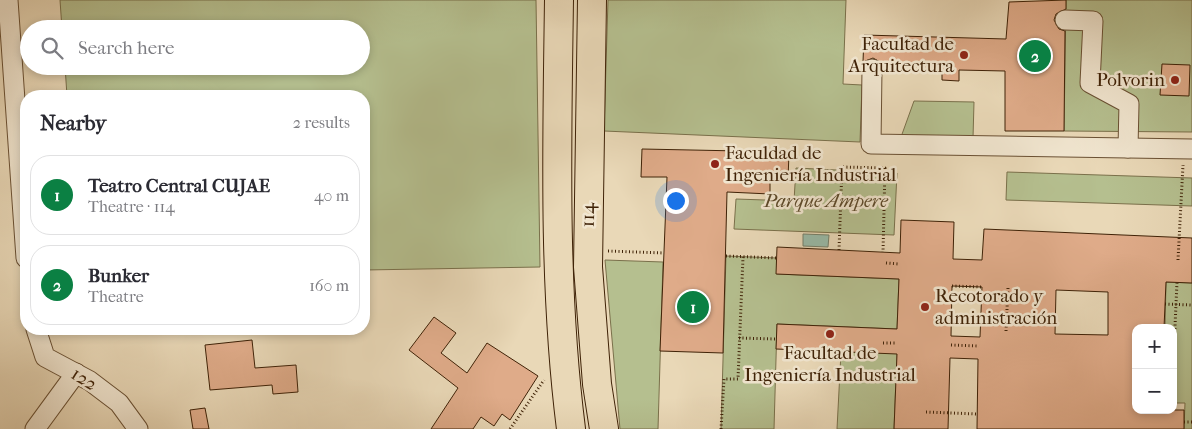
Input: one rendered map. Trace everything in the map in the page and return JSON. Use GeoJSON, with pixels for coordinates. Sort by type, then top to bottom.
{"type":"FeatureCollection","features":[{"type":"Feature","properties":{"kind":"highway","name":"114"},"geometry":{"type":"LineString","coordinates":[[558,0],[556,182],[558,263],[563,365],[571,429]]}},
{"type":"Feature","properties":{"kind":"highway","name":"114"},"geometry":{"type":"LineString","coordinates":[[592,0],[588,250],[597,384],[604,429]]}},
{"type":"Feature","properties":{"kind":"street"},"geometry":{"type":"LineString","coordinates":[[8,0],[20,172]]}},
{"type":"Feature","properties":{"kind":"street"},"geometry":{"type":"LineString","coordinates":[[1065,20],[1093,21],[1090,83],[1129,104],[1128,148]]}},
{"type":"Feature","properties":{"kind":"street"},"geometry":{"type":"LineString","coordinates":[[872,69],[871,144],[1188,149]]}},
{"type":"Feature","properties":{"kind":"street","name":"122"},"geometry":{"type":"LineString","coordinates":[[38,335],[45,357],[76,373],[119,403],[138,429]]}},
{"type":"Feature","properties":{"kind":"street"},"geometry":{"type":"LineString","coordinates":[[35,429],[76,373]]}},
{"type":"Feature","properties":{"kind":"path"},"geometry":{"type":"LineString","coordinates":[[1178,260],[1188,149]]}},
{"type":"Feature","properties":{"kind":"path"},"geometry":{"type":"LineString","coordinates":[[839,250],[842,167],[885,168],[883,252]]}},
{"type":"Feature","properties":{"kind":"path"},"geometry":{"type":"LineString","coordinates":[[588,250],[664,253]]}},
{"type":"Feature","properties":{"kind":"path"},"geometry":{"type":"LineString","coordinates":[[726,256],[777,258]]}},
{"type":"Feature","properties":{"kind":"path"},"geometry":{"type":"LineString","coordinates":[[721,429],[724,379],[738,379],[743,257]]}},
{"type":"Feature","properties":{"kind":"path"},"geometry":{"type":"LineString","coordinates":[[886,263],[899,264]]}},
{"type":"Feature","properties":{"kind":"path"},"geometry":{"type":"LineString","coordinates":[[1173,369],[1178,282]]}},
{"type":"Feature","properties":{"kind":"path"},"geometry":{"type":"LineString","coordinates":[[952,286],[982,287]]}},
{"type":"Feature","properties":{"kind":"path"},"geometry":{"type":"LineString","coordinates":[[1006,331],[1008,288]]}},
{"type":"Feature","properties":{"kind":"path"},"geometry":{"type":"LineString","coordinates":[[1165,304],[1192,305]]}},
{"type":"Feature","properties":{"kind":"path"},"geometry":{"type":"LineString","coordinates":[[739,338],[776,339]]}},
{"type":"Feature","properties":{"kind":"path"},"geometry":{"type":"LineString","coordinates":[[883,343],[897,343]]}},
{"type":"Feature","properties":{"kind":"path"},"geometry":{"type":"LineString","coordinates":[[950,345],[980,346]]}},
{"type":"Feature","properties":{"kind":"path"},"geometry":{"type":"LineString","coordinates":[[510,429],[546,377]]}},
{"type":"Feature","properties":{"kind":"path"},"geometry":{"type":"LineString","coordinates":[[926,412],[977,414]]}},
{"type":"Feature","properties":{"kind":"path"},"geometry":{"type":"LineString","coordinates":[[1184,422],[1192,422]]}},
{"type":"Feature","properties":{"kind":"green space"},"geometry":{"type":"Polygon","coordinates":[[[60,0],[536,0],[540,267],[370,270],[370,90],[67,90],[66,75],[370,75],[370,20],[61,20],[60,0]]]}},
{"type":"Feature","properties":{"kind":"green space"},"geometry":{"type":"Polygon","coordinates":[[[608,0],[846,0],[843,84],[862,85],[860,142],[604,131],[608,0]]]}},
{"type":"Feature","properties":{"kind":"green space"},"geometry":{"type":"Polygon","coordinates":[[[1066,0],[1192,0],[1192,132],[1064,131],[1066,0]]]}},
{"type":"Feature","properties":{"kind":"green space"},"geometry":{"type":"Polygon","coordinates":[[[914,101],[974,102],[973,138],[901,137],[914,101]]]}},
{"type":"Feature","properties":{"kind":"green space","name":"Parque Ampere"},"geometry":{"type":"Polygon","coordinates":[[[796,168],[897,173],[894,235],[734,229],[736,199],[794,201],[796,168]]]}},
{"type":"Feature","properties":{"kind":"green space"},"geometry":{"type":"Polygon","coordinates":[[[1007,172],[1192,178],[1192,206],[1006,200],[1007,172]]]}},
{"type":"Feature","properties":{"kind":"green space"},"geometry":{"type":"Polygon","coordinates":[[[726,256],[777,258],[777,274],[899,279],[897,329],[777,324],[774,429],[721,429],[726,256]]]}},
{"type":"Feature","properties":{"kind":"green space"},"geometry":{"type":"Polygon","coordinates":[[[605,260],[663,262],[658,429],[620,429],[605,260]]]}},
{"type":"Feature","properties":{"kind":"green space"},"geometry":{"type":"Polygon","coordinates":[[[1166,282],[1192,283],[1192,429],[1184,429],[1185,403],[1177,403],[1177,324],[1165,324],[1166,282]]]}},
{"type":"Feature","properties":{"kind":"green space"},"geometry":{"type":"Polygon","coordinates":[[[841,352],[897,353],[894,429],[837,429],[841,352]]]}},
{"type":"Feature","properties":{"kind":"shaded area"},"geometry":{"type":"Polygon","coordinates":[[[803,234],[829,235],[828,247],[803,246],[803,234]]]}},
{"type":"Feature","properties":{"kind":"building"},"geometry":{"type":"Polygon","coordinates":[[[1066,0],[1066,9],[1056,14],[1054,20],[1059,29],[1065,31],[1064,131],[1005,131],[1005,71],[959,70],[959,81],[942,80],[942,71],[883,69],[882,63],[873,58],[863,62],[864,35],[1006,39],[1009,2],[1066,0]]]}},
{"type":"Feature","properties":{"kind":"building","name":"Polvorin"},"geometry":{"type":"Polygon","coordinates":[[[1162,64],[1190,65],[1189,96],[1160,95],[1162,64]]]}},
{"type":"Feature","properties":{"kind":"building"},"geometry":{"type":"Polygon","coordinates":[[[642,149],[789,152],[788,180],[770,179],[770,194],[727,192],[723,353],[660,351],[667,177],[641,177],[642,149]]]}},
{"type":"Feature","properties":{"kind":"building"},"geometry":{"type":"Polygon","coordinates":[[[901,220],[954,222],[953,259],[982,260],[984,229],[1192,238],[1192,283],[1166,282],[1164,324],[1132,324],[1132,414],[1177,414],[1177,410],[1184,410],[1184,429],[977,429],[978,359],[950,358],[948,429],[894,429],[897,354],[776,349],[777,324],[897,329],[899,279],[776,274],[777,247],[900,253],[901,220]],[[952,286],[951,336],[980,337],[982,287],[952,286]],[[1056,290],[1055,334],[1108,335],[1108,292],[1056,290]]]}},
{"type":"Feature","properties":{"kind":"building"},"geometry":{"type":"Polygon","coordinates":[[[434,317],[456,333],[441,353],[467,373],[487,343],[538,376],[510,420],[502,414],[494,426],[481,417],[473,429],[431,429],[458,388],[409,350],[434,317]]]}},
{"type":"Feature","properties":{"kind":"building"},"geometry":{"type":"Polygon","coordinates":[[[252,340],[255,368],[296,365],[298,392],[273,394],[272,385],[210,390],[205,345],[252,340]]]}},
{"type":"Feature","properties":{"kind":"building"},"geometry":{"type":"Polygon","coordinates":[[[205,408],[209,429],[193,429],[190,410],[205,408]]]}},
{"type":"Feature","properties":{"kind":"place","name":"Facultad de Arquitectura"},"geometry":{"type":"Point","coordinates":[964,55]}},
{"type":"Feature","properties":{"kind":"place","name":"Bunker"},"geometry":{"type":"Point","coordinates":[1035,56]}},
{"type":"Feature","properties":{"kind":"place","name":"Polvorin"},"geometry":{"type":"Point","coordinates":[1175,80]}},
{"type":"Feature","properties":{"kind":"place","name":"Faculdad de Ingeniería Industrial"},"geometry":{"type":"Point","coordinates":[715,164]}},
{"type":"Feature","properties":{"kind":"place","name":"Teatro Central CUJAE"},"geometry":{"type":"Point","coordinates":[693,307]}},
{"type":"Feature","properties":{"kind":"place","name":"Recotorado y administración"},"geometry":{"type":"Point","coordinates":[925,307]}},
{"type":"Feature","properties":{"kind":"place","name":"Facultad de Ingeniería Industrial"},"geometry":{"type":"Point","coordinates":[830,334]}}]}
